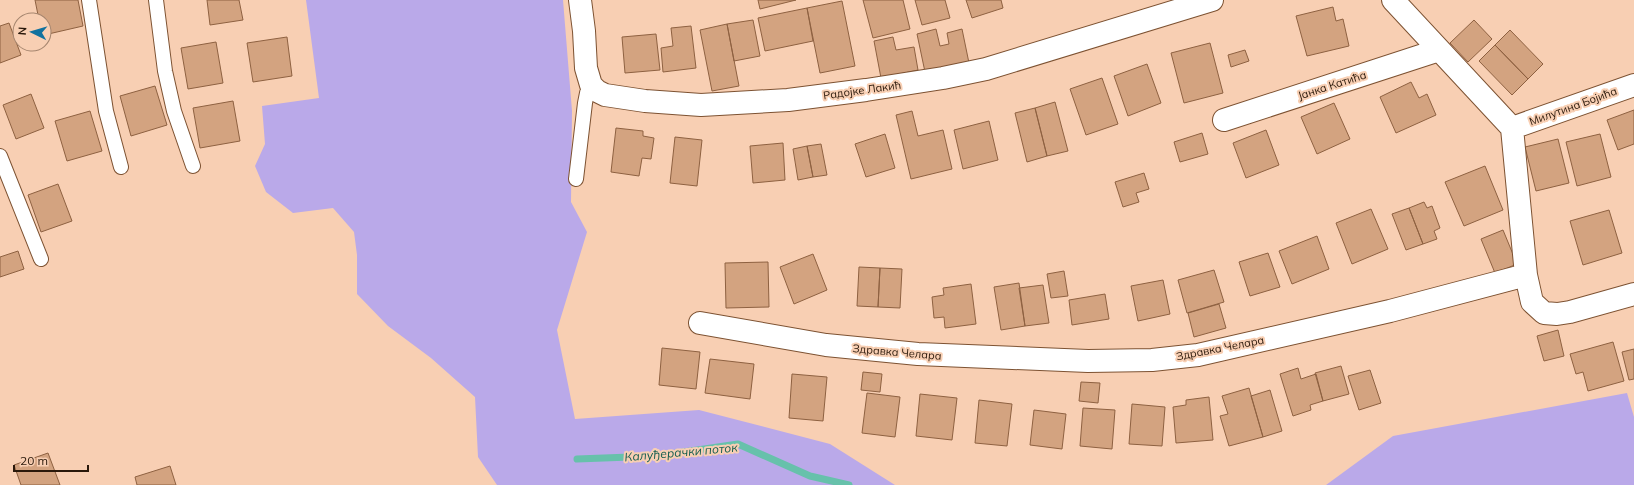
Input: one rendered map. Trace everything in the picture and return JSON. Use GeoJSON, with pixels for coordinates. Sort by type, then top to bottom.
{"type":"FeatureCollection","features":[{"type":"Feature","properties":{"kind":"street"},"geometry":{"type":"LineString","coordinates":[[580,0],[584,30],[586,68],[591,85]]}},
{"type":"Feature","properties":{"kind":"street","name":"Радојке Лакић"},"geometry":{"type":"LineString","coordinates":[[591,85],[604,96],[701,105],[788,100],[866,90],[943,78],[986,69],[1212,0]]}},
{"type":"Feature","properties":{"kind":"street"},"geometry":{"type":"LineString","coordinates":[[1392,0],[1512,128],[1526,275],[1532,302],[1544,313],[1557,314],[1570,312],[1634,294]]}},
{"type":"Feature","properties":{"kind":"street","name":"Јанка Катића"},"geometry":{"type":"LineString","coordinates":[[1224,120],[1439,50]]}},
{"type":"Feature","properties":{"kind":"street","name":"Милутина Бојића"},"geometry":{"type":"LineString","coordinates":[[1512,128],[1634,84]]}},
{"type":"Feature","properties":{"kind":"street","name":"Здравка Челара"},"geometry":{"type":"LineString","coordinates":[[700,323],[826,345],[918,354],[1088,361],[1152,360],[1198,355],[1229,348],[1390,311],[1526,275]]}},
{"type":"Feature","properties":{"kind":"lane"},"geometry":{"type":"LineString","coordinates":[[89,0],[106,111],[121,167]]}},
{"type":"Feature","properties":{"kind":"lane"},"geometry":{"type":"LineString","coordinates":[[156,0],[165,70],[174,111],[194,166]]}},
{"type":"Feature","properties":{"kind":"lane"},"geometry":{"type":"LineString","coordinates":[[576,179],[585,103],[588,88],[591,85]]}},
{"type":"Feature","properties":{"kind":"lane"},"geometry":{"type":"LineString","coordinates":[[0,156],[41,259]]}},
{"type":"Feature","properties":{"kind":"shaded area"},"geometry":{"type":"Polygon","coordinates":[[[306,0],[563,0],[572,111],[571,202],[587,232],[557,330],[575,419],[699,410],[830,444],[895,485],[497,485],[478,457],[475,397],[431,358],[388,326],[357,294],[357,255],[354,232],[333,208],[293,213],[266,192],[255,166],[265,144],[262,106],[319,98],[306,0]]]}},
{"type":"Feature","properties":{"kind":"shaded area"},"geometry":{"type":"Polygon","coordinates":[[[1627,393],[1634,417],[1634,485],[1326,485],[1393,436],[1627,393]]]}},
{"type":"Feature","properties":{"kind":"building"},"geometry":{"type":"Polygon","coordinates":[[[35,0],[78,0],[83,26],[52,33],[52,12],[37,12],[35,0]]]}},
{"type":"Feature","properties":{"kind":"building"},"geometry":{"type":"Polygon","coordinates":[[[207,0],[239,0],[243,20],[210,25],[207,0]]]}},
{"type":"Feature","properties":{"kind":"building"},"geometry":{"type":"Polygon","coordinates":[[[758,0],[796,0],[760,9],[758,0]]]}},
{"type":"Feature","properties":{"kind":"building"},"geometry":{"type":"Polygon","coordinates":[[[863,0],[903,0],[910,29],[873,38],[863,0]]]}},
{"type":"Feature","properties":{"kind":"building"},"geometry":{"type":"Polygon","coordinates":[[[915,0],[945,0],[950,18],[922,25],[915,0]]]}},
{"type":"Feature","properties":{"kind":"building"},"geometry":{"type":"Polygon","coordinates":[[[966,0],[1001,0],[1003,8],[972,18],[966,0]]]}},
{"type":"Feature","properties":{"kind":"building"},"geometry":{"type":"Polygon","coordinates":[[[842,1],[855,66],[820,73],[807,8],[842,1]]]}},
{"type":"Feature","properties":{"kind":"building"},"geometry":{"type":"Polygon","coordinates":[[[1333,7],[1336,21],[1343,19],[1349,46],[1307,56],[1296,16],[1333,7]]]}},
{"type":"Feature","properties":{"kind":"building"},"geometry":{"type":"Polygon","coordinates":[[[807,8],[813,41],[765,51],[758,18],[807,8]]]}},
{"type":"Feature","properties":{"kind":"building"},"geometry":{"type":"Polygon","coordinates":[[[753,20],[760,56],[734,61],[727,24],[753,20]]]}},
{"type":"Feature","properties":{"kind":"building"},"geometry":{"type":"Polygon","coordinates":[[[1474,20],[1492,39],[1468,62],[1450,43],[1474,20]]]}},
{"type":"Feature","properties":{"kind":"building"},"geometry":{"type":"Polygon","coordinates":[[[9,23],[12,31],[12,52],[20,52],[21,55],[0,63],[0,26],[9,23]]]}},
{"type":"Feature","properties":{"kind":"building"},"geometry":{"type":"Polygon","coordinates":[[[727,24],[739,86],[712,91],[700,30],[727,24]]]}},
{"type":"Feature","properties":{"kind":"building"},"geometry":{"type":"Polygon","coordinates":[[[691,26],[696,68],[663,72],[661,48],[673,46],[671,28],[691,26]]]}},
{"type":"Feature","properties":{"kind":"building"},"geometry":{"type":"Polygon","coordinates":[[[936,29],[940,46],[949,44],[947,33],[962,29],[969,63],[925,72],[917,34],[936,29]]]}},
{"type":"Feature","properties":{"kind":"building"},"geometry":{"type":"Polygon","coordinates":[[[1510,30],[1543,64],[1528,79],[1495,45],[1510,30]]]}},
{"type":"Feature","properties":{"kind":"building"},"geometry":{"type":"Polygon","coordinates":[[[656,34],[660,70],[625,73],[622,37],[656,34]]]}},
{"type":"Feature","properties":{"kind":"building"},"geometry":{"type":"Polygon","coordinates":[[[287,37],[292,76],[253,82],[247,43],[287,37]]]}},
{"type":"Feature","properties":{"kind":"building"},"geometry":{"type":"Polygon","coordinates":[[[893,37],[896,50],[914,47],[918,70],[881,78],[874,41],[893,37]]]}},
{"type":"Feature","properties":{"kind":"building"},"geometry":{"type":"Polygon","coordinates":[[[216,42],[223,83],[188,89],[181,48],[216,42]]]}},
{"type":"Feature","properties":{"kind":"building"},"geometry":{"type":"Polygon","coordinates":[[[1210,43],[1223,93],[1184,103],[1171,53],[1210,43]]]}},
{"type":"Feature","properties":{"kind":"building"},"geometry":{"type":"Polygon","coordinates":[[[1495,45],[1528,79],[1512,95],[1479,61],[1495,45]]]}},
{"type":"Feature","properties":{"kind":"building"},"geometry":{"type":"Polygon","coordinates":[[[1245,50],[1249,61],[1231,67],[1228,55],[1245,50]]]}},
{"type":"Feature","properties":{"kind":"building"},"geometry":{"type":"Polygon","coordinates":[[[1147,64],[1161,103],[1128,116],[1114,76],[1147,64]]]}},
{"type":"Feature","properties":{"kind":"building"},"geometry":{"type":"Polygon","coordinates":[[[1102,78],[1118,124],[1086,135],[1070,89],[1102,78]]]}},
{"type":"Feature","properties":{"kind":"building"},"geometry":{"type":"Polygon","coordinates":[[[1411,82],[1419,98],[1427,94],[1436,115],[1396,133],[1380,97],[1411,82]]]}},
{"type":"Feature","properties":{"kind":"building"},"geometry":{"type":"Polygon","coordinates":[[[155,86],[167,125],[131,136],[120,96],[155,86]]]}},
{"type":"Feature","properties":{"kind":"building"},"geometry":{"type":"Polygon","coordinates":[[[31,94],[44,128],[16,139],[3,105],[31,94]]]}},
{"type":"Feature","properties":{"kind":"building"},"geometry":{"type":"Polygon","coordinates":[[[233,101],[240,141],[200,148],[193,108],[233,101]]]}},
{"type":"Feature","properties":{"kind":"building"},"geometry":{"type":"Polygon","coordinates":[[[1055,102],[1068,151],[1047,156],[1035,108],[1055,102]]]}},
{"type":"Feature","properties":{"kind":"building"},"geometry":{"type":"Polygon","coordinates":[[[1334,103],[1350,139],[1317,154],[1301,117],[1334,103]]]}},
{"type":"Feature","properties":{"kind":"building"},"geometry":{"type":"Polygon","coordinates":[[[1035,108],[1047,156],[1027,162],[1015,113],[1035,108]]]}},
{"type":"Feature","properties":{"kind":"building"},"geometry":{"type":"Polygon","coordinates":[[[1634,110],[1634,144],[1618,150],[1607,120],[1634,110]]]}},
{"type":"Feature","properties":{"kind":"building"},"geometry":{"type":"Polygon","coordinates":[[[90,111],[102,151],[67,161],[55,121],[90,111]]]}},
{"type":"Feature","properties":{"kind":"building"},"geometry":{"type":"Polygon","coordinates":[[[912,111],[918,136],[943,130],[952,169],[911,179],[896,115],[912,111]]]}},
{"type":"Feature","properties":{"kind":"building"},"geometry":{"type":"Polygon","coordinates":[[[989,121],[998,160],[963,169],[954,130],[989,121]]]}},
{"type":"Feature","properties":{"kind":"building"},"geometry":{"type":"Polygon","coordinates":[[[616,128],[643,131],[643,136],[654,138],[651,159],[642,158],[639,176],[611,172],[616,128]]]}},
{"type":"Feature","properties":{"kind":"building"},"geometry":{"type":"Polygon","coordinates":[[[1266,130],[1279,165],[1246,178],[1233,143],[1266,130]]]}},
{"type":"Feature","properties":{"kind":"building"},"geometry":{"type":"Polygon","coordinates":[[[1202,133],[1208,154],[1180,162],[1174,142],[1202,133]]]}},
{"type":"Feature","properties":{"kind":"building"},"geometry":{"type":"Polygon","coordinates":[[[885,134],[895,168],[866,177],[855,144],[885,134]]]}},
{"type":"Feature","properties":{"kind":"building"},"geometry":{"type":"Polygon","coordinates":[[[1600,134],[1611,177],[1577,186],[1566,142],[1600,134]]]}},
{"type":"Feature","properties":{"kind":"building"},"geometry":{"type":"Polygon","coordinates":[[[675,137],[702,140],[697,186],[670,183],[675,137]]]}},
{"type":"Feature","properties":{"kind":"building"},"geometry":{"type":"Polygon","coordinates":[[[1558,139],[1569,183],[1536,191],[1525,147],[1558,139]]]}},
{"type":"Feature","properties":{"kind":"building"},"geometry":{"type":"Polygon","coordinates":[[[783,143],[785,180],[753,183],[750,146],[783,143]]]}},
{"type":"Feature","properties":{"kind":"building"},"geometry":{"type":"Polygon","coordinates":[[[821,144],[827,175],[813,177],[807,146],[821,144]]]}},
{"type":"Feature","properties":{"kind":"building"},"geometry":{"type":"Polygon","coordinates":[[[807,146],[813,177],[798,180],[793,149],[807,146]]]}},
{"type":"Feature","properties":{"kind":"building"},"geometry":{"type":"Polygon","coordinates":[[[1485,166],[1503,210],[1464,226],[1445,182],[1485,166]]]}},
{"type":"Feature","properties":{"kind":"building"},"geometry":{"type":"Polygon","coordinates":[[[1144,173],[1149,189],[1136,193],[1139,202],[1123,207],[1115,182],[1144,173]]]}},
{"type":"Feature","properties":{"kind":"building"},"geometry":{"type":"Polygon","coordinates":[[[58,184],[72,221],[41,232],[28,195],[58,184]]]}},
{"type":"Feature","properties":{"kind":"building"},"geometry":{"type":"Polygon","coordinates":[[[1424,202],[1427,208],[1432,206],[1440,228],[1434,231],[1437,239],[1423,244],[1409,208],[1424,202]]]}},
{"type":"Feature","properties":{"kind":"building"},"geometry":{"type":"Polygon","coordinates":[[[1409,208],[1423,244],[1406,250],[1392,214],[1409,208]]]}},
{"type":"Feature","properties":{"kind":"building"},"geometry":{"type":"Polygon","coordinates":[[[1371,209],[1388,249],[1352,264],[1336,223],[1371,209]]]}},
{"type":"Feature","properties":{"kind":"building"},"geometry":{"type":"Polygon","coordinates":[[[1609,210],[1622,253],[1583,265],[1570,221],[1609,210]]]}},
{"type":"Feature","properties":{"kind":"building"},"geometry":{"type":"Polygon","coordinates":[[[1503,230],[1517,264],[1495,273],[1481,239],[1503,230]]]}},
{"type":"Feature","properties":{"kind":"building"},"geometry":{"type":"Polygon","coordinates":[[[1317,236],[1329,269],[1292,284],[1279,251],[1317,236]]]}},
{"type":"Feature","properties":{"kind":"building"},"geometry":{"type":"Polygon","coordinates":[[[18,251],[24,269],[0,277],[0,257],[18,251]]]}},
{"type":"Feature","properties":{"kind":"building"},"geometry":{"type":"Polygon","coordinates":[[[1268,253],[1280,287],[1250,296],[1239,262],[1268,253]]]}},
{"type":"Feature","properties":{"kind":"building"},"geometry":{"type":"Polygon","coordinates":[[[813,254],[827,290],[794,304],[780,267],[813,254]]]}},
{"type":"Feature","properties":{"kind":"building"},"geometry":{"type":"Polygon","coordinates":[[[768,262],[769,307],[726,308],[725,263],[768,262]]]}},
{"type":"Feature","properties":{"kind":"building"},"geometry":{"type":"Polygon","coordinates":[[[859,267],[880,268],[878,307],[857,306],[859,267]]]}},
{"type":"Feature","properties":{"kind":"building"},"geometry":{"type":"Polygon","coordinates":[[[880,268],[902,269],[900,308],[878,307],[880,268]]]}},
{"type":"Feature","properties":{"kind":"building"},"geometry":{"type":"Polygon","coordinates":[[[1214,270],[1224,302],[1187,313],[1178,280],[1214,270]]]}},
{"type":"Feature","properties":{"kind":"building"},"geometry":{"type":"Polygon","coordinates":[[[1064,271],[1068,296],[1051,298],[1047,274],[1064,271]]]}},
{"type":"Feature","properties":{"kind":"building"},"geometry":{"type":"Polygon","coordinates":[[[1163,280],[1170,314],[1138,321],[1131,286],[1163,280]]]}},
{"type":"Feature","properties":{"kind":"building"},"geometry":{"type":"Polygon","coordinates":[[[1019,283],[1025,326],[1001,330],[994,287],[1019,283]]]}},
{"type":"Feature","properties":{"kind":"building"},"geometry":{"type":"Polygon","coordinates":[[[971,284],[976,324],[945,328],[944,317],[934,318],[932,297],[944,295],[943,288],[971,284]]]}},
{"type":"Feature","properties":{"kind":"building"},"geometry":{"type":"Polygon","coordinates":[[[1043,285],[1049,323],[1025,326],[1019,288],[1043,285]]]}},
{"type":"Feature","properties":{"kind":"building"},"geometry":{"type":"Polygon","coordinates":[[[1105,294],[1109,319],[1072,325],[1069,300],[1105,294]]]}},
{"type":"Feature","properties":{"kind":"building"},"geometry":{"type":"Polygon","coordinates":[[[1219,304],[1226,328],[1194,337],[1188,313],[1219,304]]]}},
{"type":"Feature","properties":{"kind":"building"},"geometry":{"type":"Polygon","coordinates":[[[1558,330],[1564,356],[1544,361],[1537,336],[1558,330]]]}},
{"type":"Feature","properties":{"kind":"building"},"geometry":{"type":"Polygon","coordinates":[[[1613,342],[1624,381],[1588,391],[1583,372],[1576,374],[1570,354],[1613,342]]]}},
{"type":"Feature","properties":{"kind":"building"},"geometry":{"type":"Polygon","coordinates":[[[662,348],[700,352],[696,389],[659,385],[662,348]]]}},
{"type":"Feature","properties":{"kind":"building"},"geometry":{"type":"Polygon","coordinates":[[[1634,349],[1634,379],[1629,380],[1622,352],[1634,349]]]}},
{"type":"Feature","properties":{"kind":"building"},"geometry":{"type":"Polygon","coordinates":[[[710,359],[754,364],[750,399],[705,393],[710,359]]]}},
{"type":"Feature","properties":{"kind":"building"},"geometry":{"type":"Polygon","coordinates":[[[1341,366],[1349,394],[1323,401],[1315,373],[1341,366]]]}},
{"type":"Feature","properties":{"kind":"building"},"geometry":{"type":"Polygon","coordinates":[[[1298,368],[1301,379],[1316,374],[1323,401],[1310,405],[1311,410],[1293,416],[1280,374],[1298,368]]]}},
{"type":"Feature","properties":{"kind":"building"},"geometry":{"type":"Polygon","coordinates":[[[1370,370],[1381,403],[1359,410],[1348,376],[1370,370]]]}},
{"type":"Feature","properties":{"kind":"building"},"geometry":{"type":"Polygon","coordinates":[[[863,372],[882,374],[880,392],[861,390],[863,372]]]}},
{"type":"Feature","properties":{"kind":"building"},"geometry":{"type":"Polygon","coordinates":[[[792,374],[827,377],[823,421],[789,418],[792,374]]]}},
{"type":"Feature","properties":{"kind":"building"},"geometry":{"type":"Polygon","coordinates":[[[1081,382],[1100,383],[1098,403],[1079,401],[1081,382]]]}},
{"type":"Feature","properties":{"kind":"building"},"geometry":{"type":"Polygon","coordinates":[[[1249,388],[1263,437],[1229,446],[1220,416],[1228,414],[1222,396],[1249,388]]]}},
{"type":"Feature","properties":{"kind":"building"},"geometry":{"type":"Polygon","coordinates":[[[1270,390],[1282,431],[1263,437],[1251,396],[1270,390]]]}},
{"type":"Feature","properties":{"kind":"building"},"geometry":{"type":"Polygon","coordinates":[[[867,393],[900,397],[895,437],[862,433],[867,393]]]}},
{"type":"Feature","properties":{"kind":"building"},"geometry":{"type":"Polygon","coordinates":[[[920,394],[957,398],[952,440],[916,436],[920,394]]]}},
{"type":"Feature","properties":{"kind":"building"},"geometry":{"type":"Polygon","coordinates":[[[1209,397],[1213,440],[1176,443],[1173,407],[1186,405],[1186,400],[1209,397]]]}},
{"type":"Feature","properties":{"kind":"building"},"geometry":{"type":"Polygon","coordinates":[[[979,400],[1012,404],[1007,446],[975,443],[979,400]]]}},
{"type":"Feature","properties":{"kind":"building"},"geometry":{"type":"Polygon","coordinates":[[[1132,404],[1165,407],[1162,446],[1129,444],[1132,404]]]}},
{"type":"Feature","properties":{"kind":"building"},"geometry":{"type":"Polygon","coordinates":[[[1083,408],[1115,410],[1112,449],[1080,446],[1083,408]]]}},
{"type":"Feature","properties":{"kind":"building"},"geometry":{"type":"Polygon","coordinates":[[[1034,410],[1066,414],[1062,449],[1030,445],[1034,410]]]}},
{"type":"Feature","properties":{"kind":"building"},"geometry":{"type":"Polygon","coordinates":[[[48,453],[60,485],[21,485],[14,465],[48,453]]]}},
{"type":"Feature","properties":{"kind":"building"},"geometry":{"type":"Polygon","coordinates":[[[170,466],[176,485],[137,485],[135,477],[170,466]]]}},
{"type":"Feature","properties":{"kind":"waterway","name":"Калуђерачки поток"},"geometry":{"type":"LineString","coordinates":[[577,459],[657,456],[738,444],[810,476],[849,485]]}}]}
